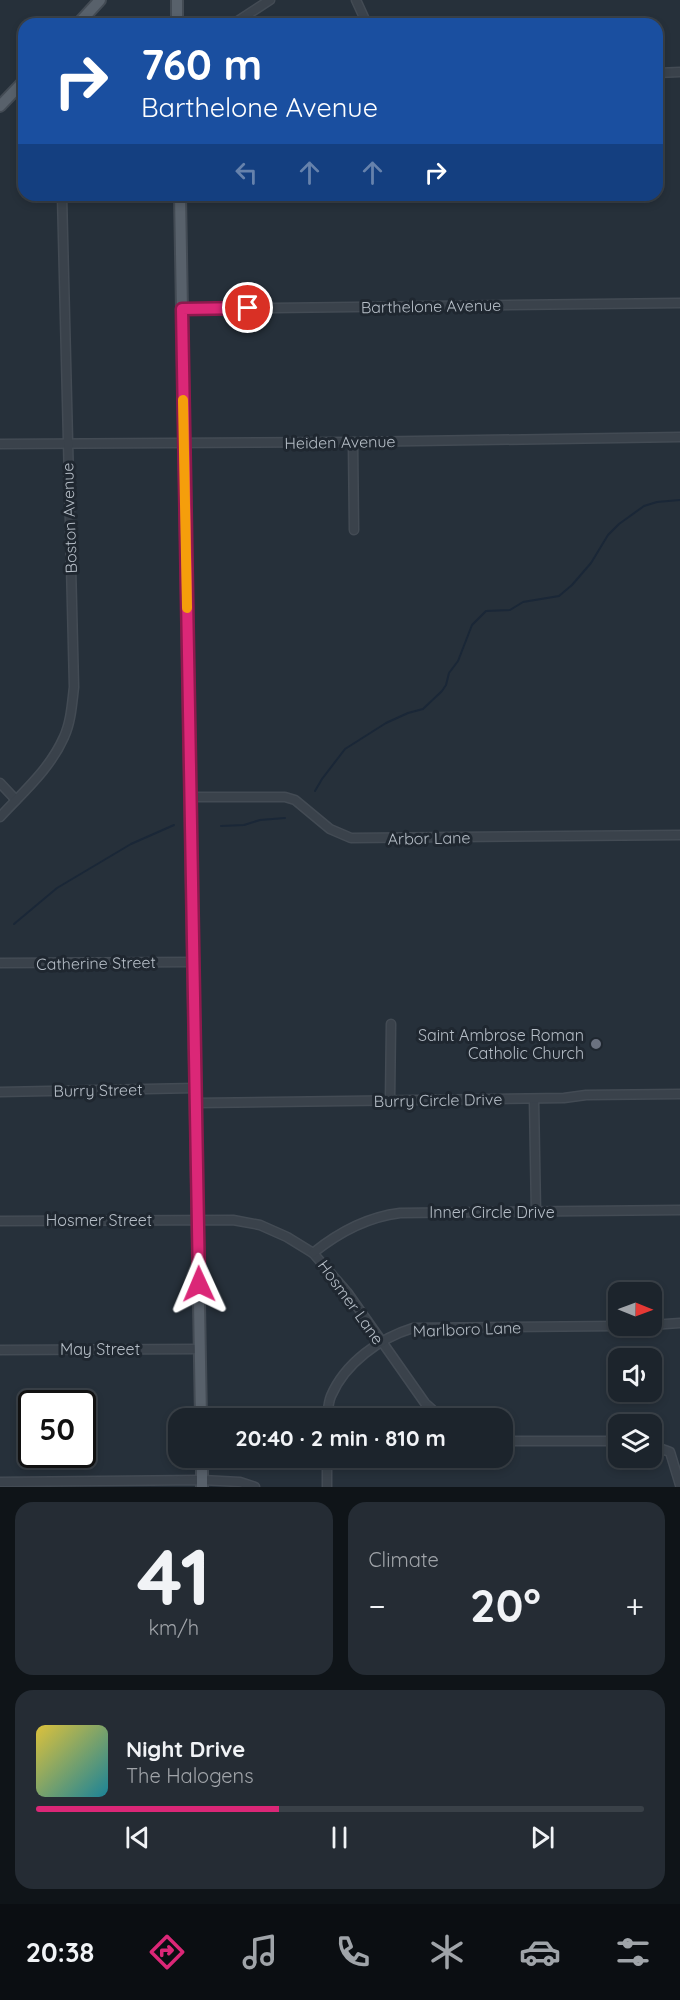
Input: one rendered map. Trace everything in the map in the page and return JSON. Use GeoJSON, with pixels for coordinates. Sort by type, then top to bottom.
{"type":"FeatureCollection","features":[{"type":"Feature","properties":{"kind":"main road"},"geometry":{"type":"LineString","coordinates":[[84,18],[100,0]]}},
{"type":"Feature","properties":{"kind":"main road"},"geometry":{"type":"LineString","coordinates":[[177,0],[177,18]]}},
{"type":"Feature","properties":{"kind":"main road"},"geometry":{"type":"LineString","coordinates":[[0,106],[18,88]]}},
{"type":"Feature","properties":{"kind":"main road"},"geometry":{"type":"LineString","coordinates":[[180,201],[201,1408]]}},
{"type":"Feature","properties":{"kind":"main road"},"geometry":{"type":"LineString","coordinates":[[201,1468],[202,1484]]}},
{"type":"Feature","properties":{"kind":"street"},"geometry":{"type":"LineString","coordinates":[[242,18],[270,0]]}},
{"type":"Feature","properties":{"kind":"street"},"geometry":{"type":"LineString","coordinates":[[356,0],[364,18]]}},
{"type":"Feature","properties":{"kind":"street"},"geometry":{"type":"LineString","coordinates":[[663,73],[680,72]]}},
{"type":"Feature","properties":{"kind":"street","name":"Boston Avenue"},"geometry":{"type":"LineString","coordinates":[[0,817],[52,760],[65,736],[72,710],[74,687],[62,201]]}},
{"type":"Feature","properties":{"kind":"street","name":"Barthelone Avenue"},"geometry":{"type":"LineString","coordinates":[[182,309],[680,303]]}},
{"type":"Feature","properties":{"kind":"street","name":"Heiden Avenue"},"geometry":{"type":"LineString","coordinates":[[0,444],[680,437]]}},
{"type":"Feature","properties":{"kind":"street"},"geometry":{"type":"LineString","coordinates":[[353,442],[354,530]]}},
{"type":"Feature","properties":{"kind":"street"},"geometry":{"type":"LineString","coordinates":[[0,783],[16,800]]}},
{"type":"Feature","properties":{"kind":"street","name":"Arbor Lane"},"geometry":{"type":"LineString","coordinates":[[191,796],[285,797],[295,800],[330,829],[351,838],[680,835]]}},
{"type":"Feature","properties":{"kind":"street","name":"Catherine Street"},"geometry":{"type":"LineString","coordinates":[[0,963],[193,962]]}},
{"type":"Feature","properties":{"kind":"street"},"geometry":{"type":"LineString","coordinates":[[390,1101],[391,1024]]}},
{"type":"Feature","properties":{"kind":"street","name":"Burry Street"},"geometry":{"type":"LineString","coordinates":[[0,1092],[195,1088]]}},
{"type":"Feature","properties":{"kind":"street","name":"Burry Circle Drive"},"geometry":{"type":"LineString","coordinates":[[195,1103],[534,1099],[586,1095],[680,1094]]}},
{"type":"Feature","properties":{"kind":"street"},"geometry":{"type":"LineString","coordinates":[[534,1099],[536,1213]]}},
{"type":"Feature","properties":{"kind":"street","name":"Inner Circle Drive"},"geometry":{"type":"LineString","coordinates":[[314,1253],[345,1231],[387,1215],[680,1210]]}},
{"type":"Feature","properties":{"kind":"street","name":"Hosmer Street"},"geometry":{"type":"LineString","coordinates":[[0,1221],[197,1220]]}},
{"type":"Feature","properties":{"kind":"street","name":"Hosmer Lane"},"geometry":{"type":"LineString","coordinates":[[197,1220],[233,1220],[260,1226],[314,1253],[335,1277],[431,1408]]}},
{"type":"Feature","properties":{"kind":"street"},"geometry":{"type":"LineString","coordinates":[[662,1324],[680,1323]]}},
{"type":"Feature","properties":{"kind":"street","name":"Marlboro Lane"},"geometry":{"type":"LineString","coordinates":[[328,1408],[329,1398],[340,1379],[357,1361],[381,1343],[398,1333],[413,1328],[608,1326]]}},
{"type":"Feature","properties":{"kind":"street","name":"May Street"},"geometry":{"type":"LineString","coordinates":[[0,1350],[200,1349]]}},
{"type":"Feature","properties":{"kind":"street"},"geometry":{"type":"LineString","coordinates":[[513,1441],[608,1441]]}},
{"type":"Feature","properties":{"kind":"street"},"geometry":{"type":"LineString","coordinates":[[662,1449],[670,1452],[680,1485]]}},
{"type":"Feature","properties":{"kind":"street"},"geometry":{"type":"LineString","coordinates":[[327,1468],[327,1487]]}},
{"type":"Feature","properties":{"kind":"street"},"geometry":{"type":"LineString","coordinates":[[0,1482],[202,1484],[240,1482],[255,1487]]}},
{"type":"Feature","properties":{"kind":"waterway"},"geometry":{"type":"LineString","coordinates":[[315,791],[345,749],[386,723],[423,709],[442,691],[449,673],[458,661],[472,625],[486,611],[510,610],[523,602],[559,596],[591,563],[608,535],[619,524],[644,506],[657,502],[680,500]]}},
{"type":"Feature","properties":{"kind":"waterway"},"geometry":{"type":"LineString","coordinates":[[221,826],[244,825],[260,820],[285,818]]}},
{"type":"Feature","properties":{"kind":"waterway"},"geometry":{"type":"LineString","coordinates":[[14,924],[57,888],[131,844],[174,825]]}},
{"type":"Feature","properties":{"kind":"slow traffic"},"geometry":{"type":"LineString","coordinates":[[183,400],[187,608]]}},
{"type":"Feature","properties":{"kind":"place","name":"Saint Ambrose Roman Catholic Church"},"geometry":{"type":"Point","coordinates":[596,1044]}},
{"type":"Feature","properties":{"kind":"route"},"geometry":{"type":"LineString","coordinates":[[199,1284],[182,309],[248,308]]}}]}
